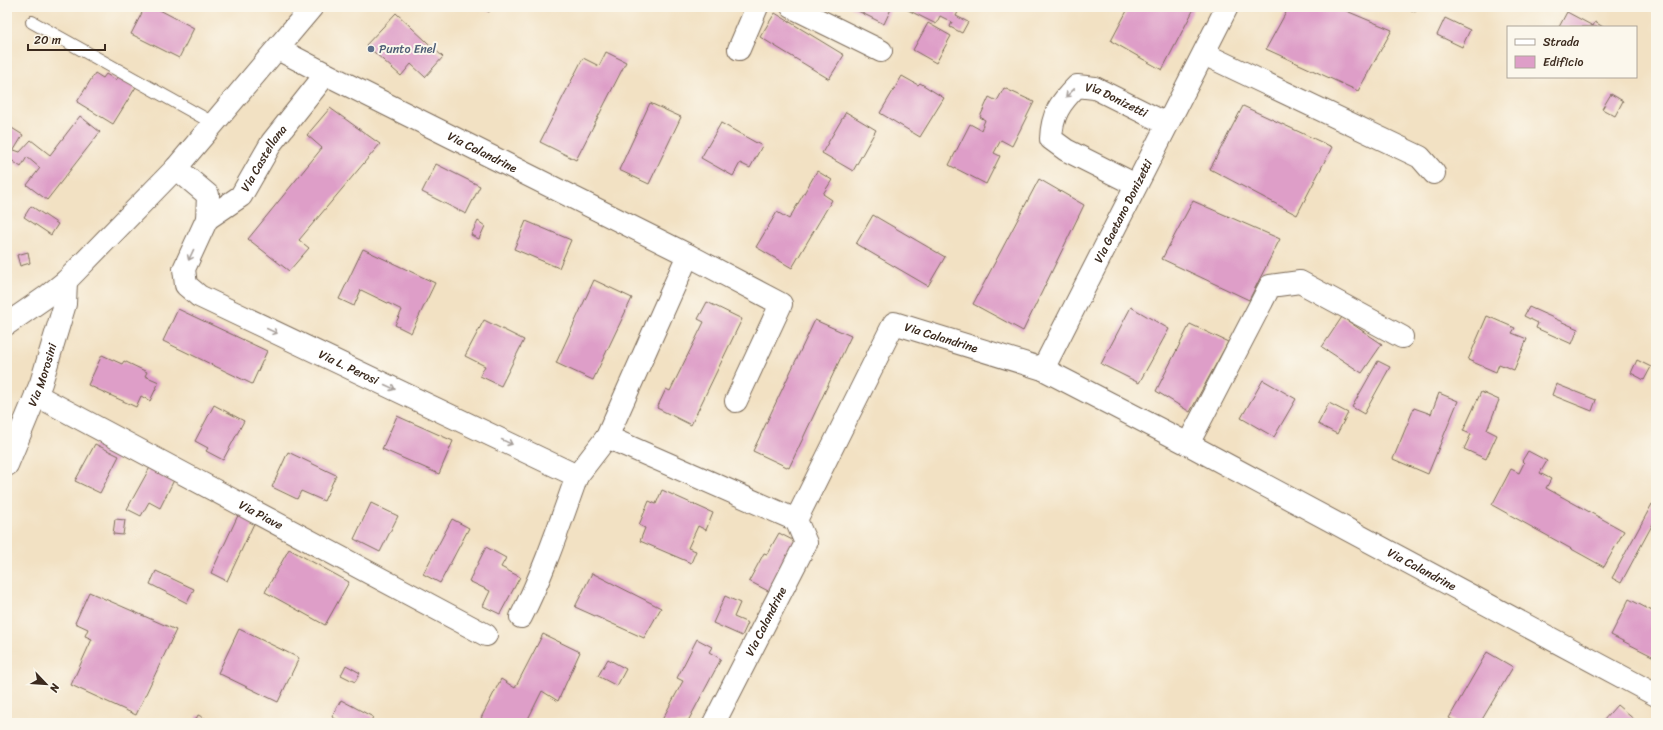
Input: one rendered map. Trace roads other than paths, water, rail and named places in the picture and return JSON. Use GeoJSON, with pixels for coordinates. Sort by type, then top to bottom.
{"type":"FeatureCollection","features":[{"type":"Feature","properties":{"kind":"street"},"geometry":{"type":"LineString","coordinates":[[7,324],[66,281],[176,168],[312,7]]}},
{"type":"Feature","properties":{"kind":"street"},"geometry":{"type":"LineString","coordinates":[[738,49],[756,7]]}},
{"type":"Feature","properties":{"kind":"street"},"geometry":{"type":"LineString","coordinates":[[792,7],[881,51]]}},
{"type":"Feature","properties":{"kind":"street","name":"Via Gaetano Donizetti"},"geometry":{"type":"LineString","coordinates":[[1043,369],[1227,7]]}},
{"type":"Feature","properties":{"kind":"street","name":"Via Calandrine"},"geometry":{"type":"LineString","coordinates":[[278,49],[688,254],[781,304],[736,401]]}},
{"type":"Feature","properties":{"kind":"street"},"geometry":{"type":"LineString","coordinates":[[1204,54],[1420,157],[1434,173]]}},
{"type":"Feature","properties":{"kind":"street","name":"Via Castellana"},"geometry":{"type":"LineString","coordinates":[[207,219],[241,196],[272,142],[326,74]]}},
{"type":"Feature","properties":{"kind":"street","name":"Via Donizetti"},"geometry":{"type":"LineString","coordinates":[[1136,185],[1066,150],[1051,139],[1052,121],[1062,100],[1077,86],[1095,88],[1167,124]]}},
{"type":"Feature","properties":{"kind":"street"},"geometry":{"type":"LineString","coordinates":[[176,168],[208,195],[207,219]]}},
{"type":"Feature","properties":{"kind":"street","name":"Via L. Perosi"},"geometry":{"type":"LineString","coordinates":[[207,219],[184,269],[186,285],[199,296],[577,476]]}},
{"type":"Feature","properties":{"kind":"street"},"geometry":{"type":"LineString","coordinates":[[521,617],[554,542],[577,476],[607,436],[688,254]]}},
{"type":"Feature","properties":{"kind":"street","name":"Via Morosini"},"geometry":{"type":"LineString","coordinates":[[7,465],[36,395],[65,304],[66,281]]}},
{"type":"Feature","properties":{"kind":"street"},"geometry":{"type":"LineString","coordinates":[[1188,444],[1270,286],[1300,282],[1402,337]]}},
{"type":"Feature","properties":{"kind":"street","name":"Via Calandrine"},"geometry":{"type":"LineString","coordinates":[[714,723],[806,543],[796,520],[894,323],[1043,369],[1188,444],[1656,695]]}},
{"type":"Feature","properties":{"kind":"street","name":"Via Piave"},"geometry":{"type":"LineString","coordinates":[[36,395],[486,635]]}},
{"type":"Feature","properties":{"kind":"street"},"geometry":{"type":"LineString","coordinates":[[607,436],[796,520]]}},
{"type":"Feature","properties":{"kind":"lane"},"geometry":{"type":"LineString","coordinates":[[32,22],[213,123]]}},
{"type":"Feature","properties":{"kind":"place","name":"Punto Enel"},"geometry":{"type":"Point","coordinates":[371,49]}}]}
